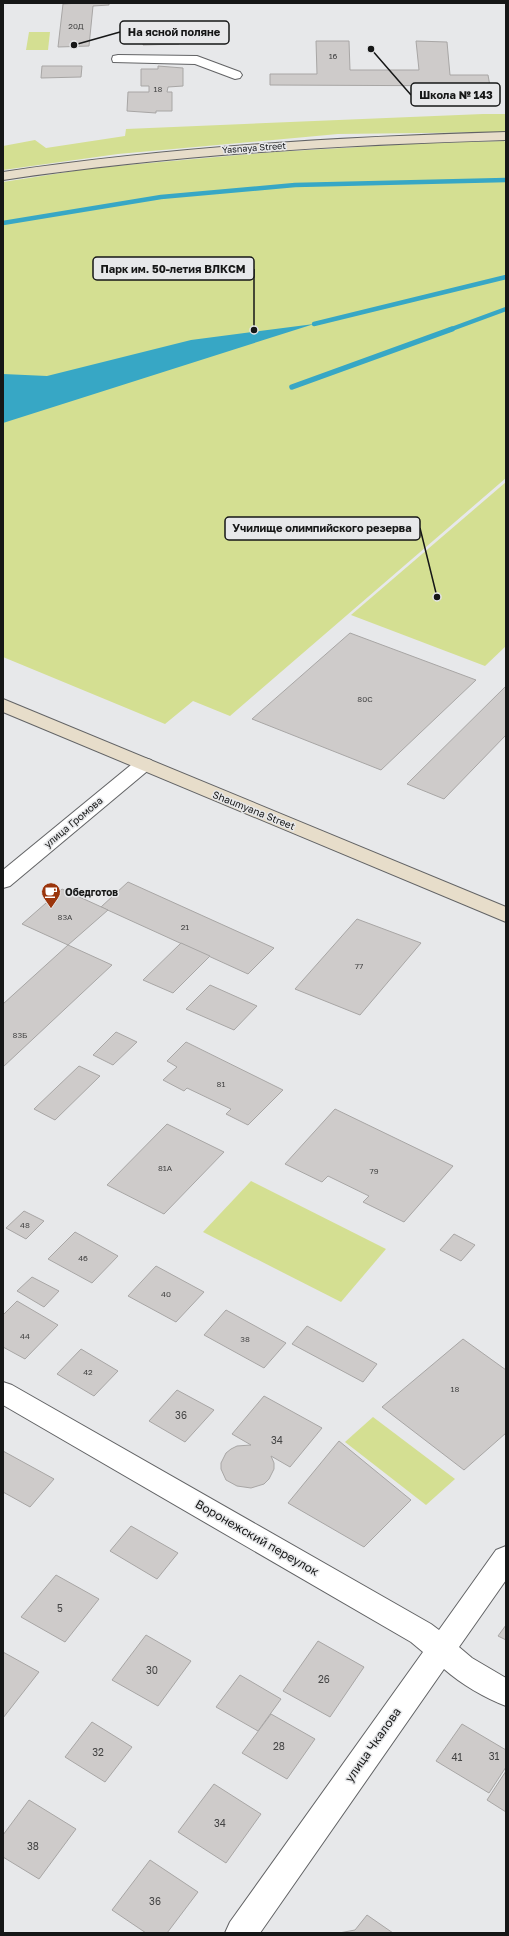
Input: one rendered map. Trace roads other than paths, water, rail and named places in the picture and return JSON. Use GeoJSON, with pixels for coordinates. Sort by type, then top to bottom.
{"type":"FeatureCollection","features":[{"type":"Feature","properties":{"kind":"street"},"geometry":{"type":"LineString","coordinates":[[118,59],[197,60],[235,75]]}},
{"type":"Feature","properties":{"kind":"street","name":"Yasnaya Street"},"geometry":{"type":"LineString","coordinates":[[3,176],[111,162],[224,150],[356,141],[506,136]]}},
{"type":"Feature","properties":{"kind":"street","name":"Shaumyana Street"},"geometry":{"type":"LineString","coordinates":[[3,705],[506,915]]}},
{"type":"Feature","properties":{"kind":"street","name":"улица Громова"},"geometry":{"type":"LineString","coordinates":[[3,881],[144,764]]}},
{"type":"Feature","properties":{"kind":"street","name":"Воронежский переулок"},"geometry":{"type":"LineString","coordinates":[[7,1401],[421,1633],[462,1667],[506,1693]]}},
{"type":"Feature","properties":{"kind":"street","name":"улица Чкалова"},"geometry":{"type":"LineString","coordinates":[[241,1933],[506,1558]]}},
{"type":"Feature","properties":{"kind":"water"},"geometry":{"type":"Polygon","coordinates":[[[314,324],[3,423],[3,374],[47,376],[191,340],[314,324]]]}},
{"type":"Feature","properties":{"kind":"waterway"},"geometry":{"type":"LineString","coordinates":[[3,223],[161,197],[295,185],[506,180]]}},
{"type":"Feature","properties":{"kind":"waterway"},"geometry":{"type":"LineString","coordinates":[[314,324],[506,277]]}},
{"type":"Feature","properties":{"kind":"waterway"},"geometry":{"type":"LineString","coordinates":[[449,330],[506,309]]}},
{"type":"Feature","properties":{"kind":"waterway"},"geometry":{"type":"LineString","coordinates":[[292,387],[452,329]]}},
{"type":"Feature","properties":{"kind":"place","name":"На ясной поляне"},"geometry":{"type":"Point","coordinates":[74,45]}},
{"type":"Feature","properties":{"kind":"place","name":"Школа № 143"},"geometry":{"type":"Point","coordinates":[371,49]}},
{"type":"Feature","properties":{"kind":"place","name":"Парк им. 50-летия ВЛКСМ"},"geometry":{"type":"Point","coordinates":[254,330]}},
{"type":"Feature","properties":{"kind":"place","name":"Училище олимпийского резерва"},"geometry":{"type":"Point","coordinates":[437,597]}},
{"type":"Feature","properties":{"kind":"place","name":"Обедготов"},"geometry":{"type":"Point","coordinates":[51,909]}}]}
